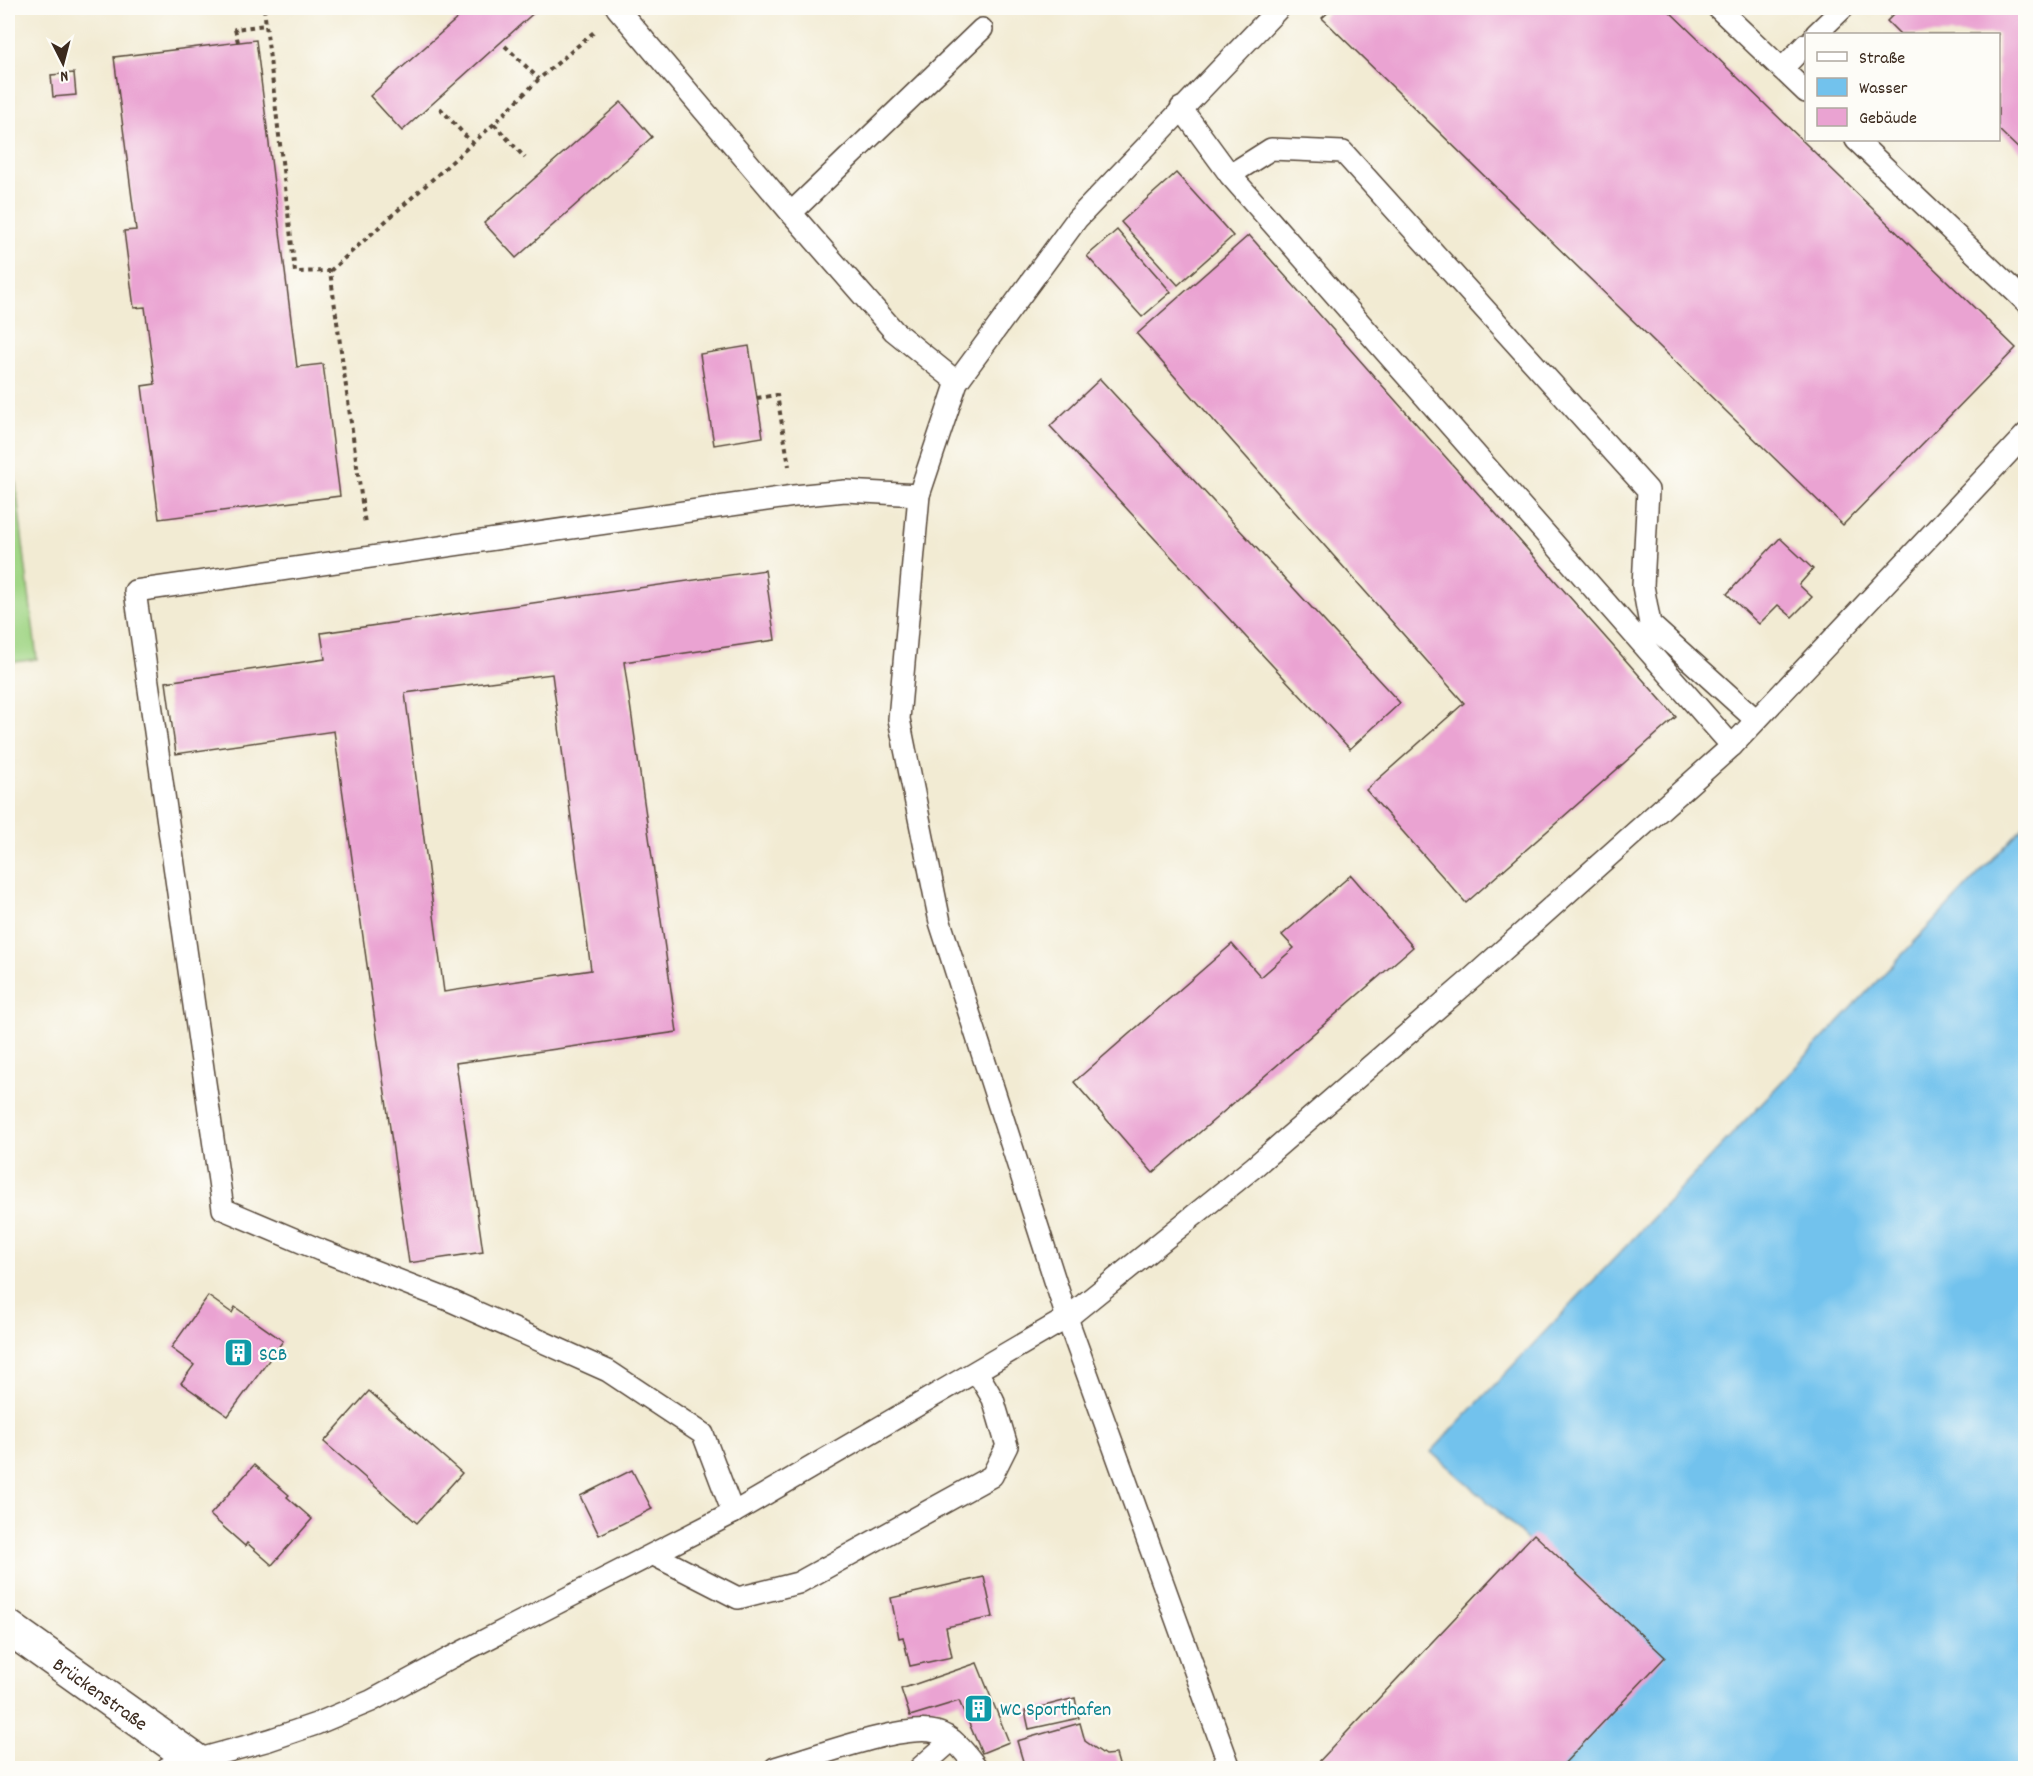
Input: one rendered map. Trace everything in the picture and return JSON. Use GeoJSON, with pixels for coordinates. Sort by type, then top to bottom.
{"type":"FeatureCollection","features":[{"type":"Feature","properties":{"kind":"street","name":"Brückenstraße"},"geometry":{"type":"LineString","coordinates":[[8,1627],[191,1766]]}},
{"type":"Feature","properties":{"kind":"lane"},"geometry":{"type":"LineString","coordinates":[[1230,1768],[1067,1317],[940,922],[899,719],[919,495],[957,382],[1077,219],[1279,8]]}},
{"type":"Feature","properties":{"kind":"lane"},"geometry":{"type":"LineString","coordinates":[[1718,8],[1805,91]]}},
{"type":"Feature","properties":{"kind":"lane"},"geometry":{"type":"LineString","coordinates":[[1817,33],[1843,8]]}},
{"type":"Feature","properties":{"kind":"lane"},"geometry":{"type":"LineString","coordinates":[[618,9],[894,332],[957,382]]}},
{"type":"Feature","properties":{"kind":"lane"},"geometry":{"type":"LineString","coordinates":[[791,213],[982,29]]}},
{"type":"Feature","properties":{"kind":"lane"},"geometry":{"type":"LineString","coordinates":[[1782,69],[1805,45]]}},
{"type":"Feature","properties":{"kind":"lane"},"geometry":{"type":"LineString","coordinates":[[1181,108],[1230,175],[1732,746]]}},
{"type":"Feature","properties":{"kind":"lane"},"geometry":{"type":"LineString","coordinates":[[1857,141],[2025,302]]}},
{"type":"Feature","properties":{"kind":"lane"},"geometry":{"type":"LineString","coordinates":[[1230,175],[1271,149],[1344,152],[1648,490],[1643,586],[1650,624],[1756,720]]}},
{"type":"Feature","properties":{"kind":"lane"},"geometry":{"type":"LineString","coordinates":[[191,1766],[297,1730],[371,1701],[594,1583],[654,1555],[733,1513],[977,1372],[1067,1317],[1272,1152],[1472,979],[1732,746],[2025,434]]}},
{"type":"Feature","properties":{"kind":"lane"},"geometry":{"type":"LineString","coordinates":[[733,1513],[703,1434],[608,1371],[449,1300],[320,1250],[224,1209],[135,591],[794,496],[845,491],[919,495]]}},
{"type":"Feature","properties":{"kind":"lane"},"geometry":{"type":"LineString","coordinates":[[654,1555],[738,1598],[798,1583],[992,1476],[1007,1446],[993,1399],[977,1372]]}},
{"type":"Feature","properties":{"kind":"lane"},"geometry":{"type":"LineString","coordinates":[[775,1768],[885,1736],[914,1731],[937,1732],[952,1740],[977,1768]]}},
{"type":"Feature","properties":{"kind":"lane"},"geometry":{"type":"LineString","coordinates":[[920,1768],[952,1740]]}},
{"type":"Feature","properties":{"kind":"path"},"geometry":{"type":"LineString","coordinates":[[264,8],[295,272],[330,271],[618,9]]}},
{"type":"Feature","properties":{"kind":"path"},"geometry":{"type":"LineString","coordinates":[[238,42],[235,29],[266,25]]}},
{"type":"Feature","properties":{"kind":"path"},"geometry":{"type":"LineString","coordinates":[[505,46],[539,79]]}},
{"type":"Feature","properties":{"kind":"path"},"geometry":{"type":"LineString","coordinates":[[440,108],[472,143]]}},
{"type":"Feature","properties":{"kind":"path"},"geometry":{"type":"LineString","coordinates":[[494,124],[525,158]]}},
{"type":"Feature","properties":{"kind":"path"},"geometry":{"type":"LineString","coordinates":[[330,271],[370,557]]}},
{"type":"Feature","properties":{"kind":"path"},"geometry":{"type":"LineString","coordinates":[[757,398],[777,395],[794,496]]}},
{"type":"Feature","properties":{"kind":"green space"},"geometry":{"type":"Polygon","coordinates":[[[8,421],[37,659],[8,663],[8,421]]]}},
{"type":"Feature","properties":{"kind":"water"},"geometry":{"type":"Polygon","coordinates":[[[2025,825],[2025,1768],[1387,1768],[1570,1583],[1496,1509],[1431,1452],[2025,825]]]}},
{"type":"Feature","properties":{"kind":"building"},"geometry":{"type":"Polygon","coordinates":[[[469,8],[538,9],[402,131],[370,96],[469,8]]]}},
{"type":"Feature","properties":{"kind":"building"},"geometry":{"type":"Polygon","coordinates":[[[1333,8],[1666,8],[2016,348],[1843,525],[1322,18],[1333,8]]]}},
{"type":"Feature","properties":{"kind":"building"},"geometry":{"type":"Polygon","coordinates":[[[1900,8],[2026,8],[2026,156],[2000,131],[2000,33],[1899,33],[1887,21],[1900,8]]]}},
{"type":"Feature","properties":{"kind":"building"},"geometry":{"type":"Polygon","coordinates":[[[256,40],[297,367],[323,364],[340,496],[159,519],[142,386],[155,384],[145,307],[134,308],[124,231],[136,230],[114,57],[256,40]]]}},
{"type":"Feature","properties":{"kind":"building"},"geometry":{"type":"Polygon","coordinates":[[[74,73],[76,95],[53,97],[51,75],[74,73]]]}},
{"type":"Feature","properties":{"kind":"building"},"geometry":{"type":"Polygon","coordinates":[[[621,102],[652,137],[516,258],[484,223],[621,102]]]}},
{"type":"Feature","properties":{"kind":"building"},"geometry":{"type":"Polygon","coordinates":[[[1176,173],[1233,236],[1178,285],[1121,222],[1176,173]]]}},
{"type":"Feature","properties":{"kind":"building"},"geometry":{"type":"Polygon","coordinates":[[[1117,230],[1171,292],[1142,317],[1087,256],[1117,230]]]}},
{"type":"Feature","properties":{"kind":"building"},"geometry":{"type":"Polygon","coordinates":[[[1249,235],[1676,717],[1466,903],[1366,790],[1464,703],[1137,334],[1249,235]]]}},
{"type":"Feature","properties":{"kind":"building"},"geometry":{"type":"Polygon","coordinates":[[[749,346],[763,437],[714,445],[700,354],[749,346]]]}},
{"type":"Feature","properties":{"kind":"building"},"geometry":{"type":"Polygon","coordinates":[[[1100,379],[1400,703],[1350,749],[1050,426],[1100,379]]]}},
{"type":"Feature","properties":{"kind":"building"},"geometry":{"type":"Polygon","coordinates":[[[1780,538],[1813,569],[1799,585],[1812,597],[1792,617],[1778,605],[1759,624],[1727,594],[1780,538]]]}},
{"type":"Feature","properties":{"kind":"building"},"geometry":{"type":"Polygon","coordinates":[[[765,570],[775,640],[624,662],[677,1032],[456,1063],[483,1252],[409,1263],[334,731],[176,754],[166,682],[325,659],[321,633],[765,570]],[[552,674],[405,693],[444,992],[591,970],[552,674]]]}},
{"type":"Feature","properties":{"kind":"building"},"geometry":{"type":"Polygon","coordinates":[[[1351,875],[1413,947],[1153,1173],[1074,1082],[1232,944],[1261,977],[1294,948],[1282,935],[1351,875]]]}},
{"type":"Feature","properties":{"kind":"building","name":"SCB"},"geometry":{"type":"Polygon","coordinates":[[[208,1296],[232,1313],[235,1307],[283,1341],[228,1416],[181,1383],[194,1365],[171,1348],[208,1296]]]}},
{"type":"Feature","properties":{"kind":"building"},"geometry":{"type":"Polygon","coordinates":[[[369,1391],[462,1473],[417,1523],[324,1442],[369,1391]]]}},
{"type":"Feature","properties":{"kind":"building"},"geometry":{"type":"Polygon","coordinates":[[[254,1465],[289,1495],[287,1497],[312,1519],[272,1565],[247,1543],[245,1546],[210,1515],[254,1465]]]}},
{"type":"Feature","properties":{"kind":"building"},"geometry":{"type":"Polygon","coordinates":[[[632,1470],[652,1509],[599,1535],[580,1496],[632,1470]]]}},
{"type":"Feature","properties":{"kind":"building"},"geometry":{"type":"Polygon","coordinates":[[[1534,1534],[1665,1657],[1560,1768],[1313,1768],[1534,1534]]]}},
{"type":"Feature","properties":{"kind":"building"},"geometry":{"type":"Polygon","coordinates":[[[984,1577],[993,1617],[946,1627],[952,1657],[910,1666],[903,1637],[899,1638],[891,1598],[984,1577]]]}},
{"type":"Feature","properties":{"kind":"building","name":"WC Sporthafen"},"geometry":{"type":"Polygon","coordinates":[[[977,1663],[1009,1742],[982,1753],[959,1701],[910,1716],[901,1689],[977,1663]]]}},
{"type":"Feature","properties":{"kind":"building"},"geometry":{"type":"Polygon","coordinates":[[[1075,1698],[1079,1718],[1029,1729],[1025,1711],[1075,1698]]]}},
{"type":"Feature","properties":{"kind":"building"},"geometry":{"type":"Polygon","coordinates":[[[1080,1723],[1085,1741],[1105,1755],[1116,1754],[1120,1768],[1025,1768],[1017,1741],[1080,1723]]]}},
{"type":"Feature","properties":{"kind":"place","name":"SCB"},"geometry":{"type":"Point","coordinates":[238,1353]}},
{"type":"Feature","properties":{"kind":"place","name":"WC Sporthafen"},"geometry":{"type":"Point","coordinates":[979,1708]}}]}
